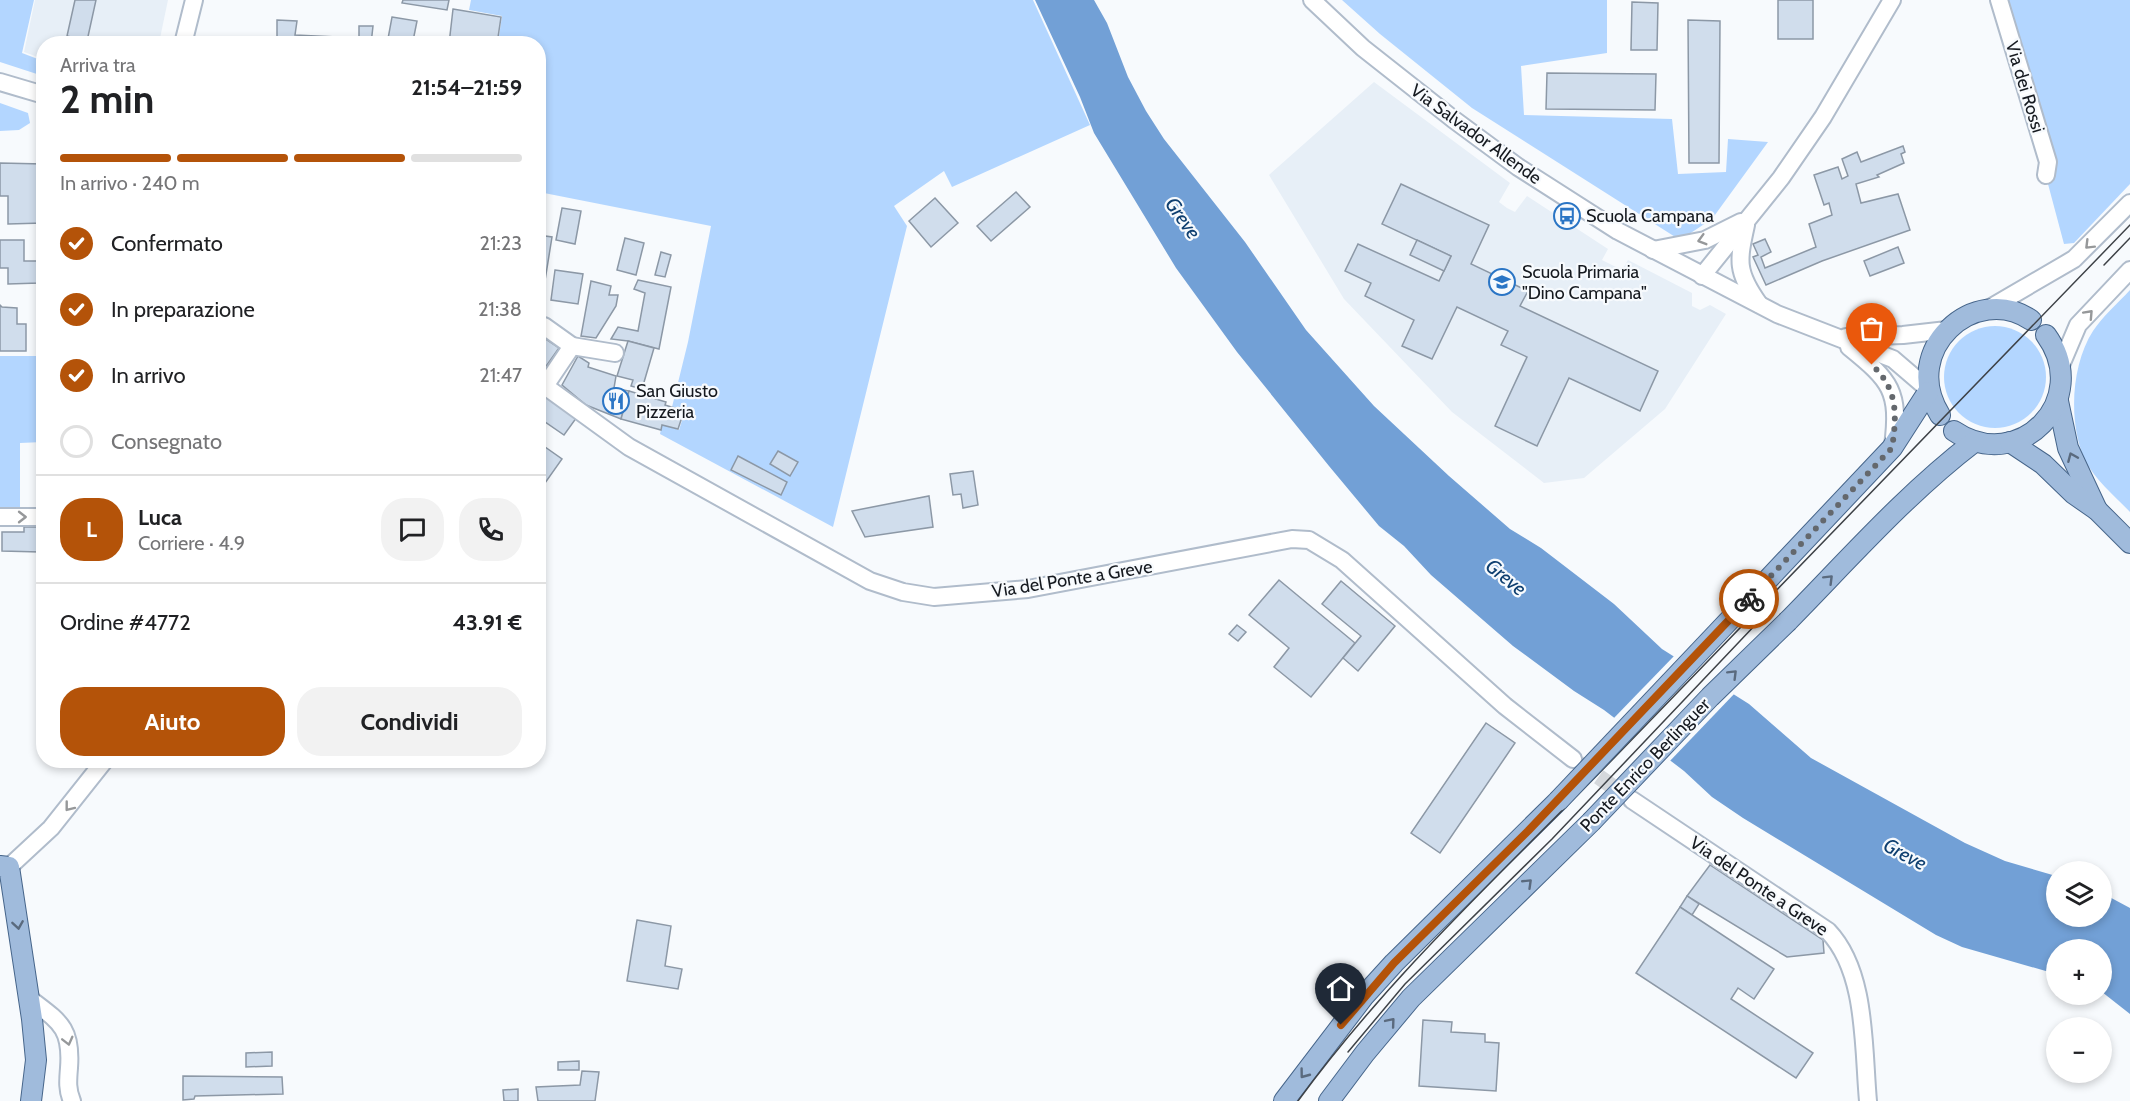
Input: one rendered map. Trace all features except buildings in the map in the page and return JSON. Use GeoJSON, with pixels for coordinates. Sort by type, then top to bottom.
{"type":"FeatureCollection","features":[{"type":"Feature","properties":{"kind":"main road"},"geometry":{"type":"LineString","coordinates":[[1940,415],[1928,390],[1929,362],[1936,344],[1947,330],[1963,319],[1981,313],[2012,311],[2031,320]]}},
{"type":"Feature","properties":{"kind":"main road"},"geometry":{"type":"LineString","coordinates":[[1954,431],[1974,442],[1990,444],[2010,442],[2039,428],[2053,412],[2061,385],[2061,365],[2046,335]]}},
{"type":"Feature","properties":{"kind":"main road"},"geometry":{"type":"LineString","coordinates":[[1284,1101],[1357,1005],[1394,963],[1558,801],[1892,448],[1928,390]]}},
{"type":"Feature","properties":{"kind":"main road"},"geometry":{"type":"LineString","coordinates":[[2058,401],[2068,448],[2097,510]]}},
{"type":"Feature","properties":{"kind":"main road","name":"Ponte Enrico Berlinguer"},"geometry":{"type":"LineString","coordinates":[[1329,1101],[1411,998],[1591,822],[1702,705],[1919,488],[1974,442]]}},
{"type":"Feature","properties":{"kind":"main road"},"geometry":{"type":"LineString","coordinates":[[2010,442],[2043,464],[2074,494],[2097,510],[2130,543]]}},
{"type":"Feature","properties":{"kind":"main road"},"geometry":{"type":"LineString","coordinates":[[5,867],[30,999],[36,1060],[48,1101]]}},
{"type":"Feature","properties":{"kind":"main road"},"geometry":{"type":"LineString","coordinates":[[31,1101],[36,1060]]}},
{"type":"Feature","properties":{"kind":"street"},"geometry":{"type":"LineString","coordinates":[[185,36],[194,0]]}},
{"type":"Feature","properties":{"kind":"street","name":"Via Salvador Allende"},"geometry":{"type":"LineString","coordinates":[[1312,0],[1363,48],[1518,167],[1653,250],[1702,276],[1796,322],[1893,359],[1903,365],[1928,390]]}},
{"type":"Feature","properties":{"kind":"street"},"geometry":{"type":"LineString","coordinates":[[1702,276],[1781,178],[1823,117],[1892,0]]}},
{"type":"Feature","properties":{"kind":"street","name":"Via dei Rossi"},"geometry":{"type":"LineString","coordinates":[[2000,0],[2048,162],[2046,175]]}},
{"type":"Feature","properties":{"kind":"street"},"geometry":{"type":"LineString","coordinates":[[0,82],[36,93]]}},
{"type":"Feature","properties":{"kind":"street"},"geometry":{"type":"LineString","coordinates":[[1981,313],[2074,259],[2130,203]]}},
{"type":"Feature","properties":{"kind":"street"},"geometry":{"type":"LineString","coordinates":[[1653,250],[1705,240],[1747,219]]}},
{"type":"Feature","properties":{"kind":"street"},"geometry":{"type":"LineString","coordinates":[[1747,219],[1739,255],[1739,269],[1744,282],[1759,304]]}},
{"type":"Feature","properties":{"kind":"street"},"geometry":{"type":"LineString","coordinates":[[2061,365],[2078,325],[2130,270]]}},
{"type":"Feature","properties":{"kind":"street"},"geometry":{"type":"LineString","coordinates":[[546,327],[572,346],[615,353]]}},
{"type":"Feature","properties":{"kind":"street"},"geometry":{"type":"LineString","coordinates":[[1837,337],[1903,335],[1947,330]]}},
{"type":"Feature","properties":{"kind":"street"},"geometry":{"type":"LineString","coordinates":[[1837,337],[1872,365],[1889,385],[1896,416],[1892,448]]}},
{"type":"Feature","properties":{"kind":"street","name":"Via del Ponte a Greve"},"geometry":{"type":"LineString","coordinates":[[546,379],[572,346]]}},
{"type":"Feature","properties":{"kind":"street","name":"Via del Ponte a Greve"},"geometry":{"type":"LineString","coordinates":[[546,387],[629,447],[870,581],[903,592],[934,597],[1028,589],[1292,539],[1309,540],[1342,560],[1504,706],[1573,759]]}},
{"type":"Feature","properties":{"kind":"street"},"geometry":{"type":"LineString","coordinates":[[0,517],[36,517]]}},
{"type":"Feature","properties":{"kind":"street"},"geometry":{"type":"LineString","coordinates":[[5,867],[51,828],[99,768]]}},
{"type":"Feature","properties":{"kind":"street","name":"Via del Ponte a Greve"},"geometry":{"type":"LineString","coordinates":[[1632,800],[1828,931],[1838,942],[1851,967],[1856,985],[1868,1101]]}},
{"type":"Feature","properties":{"kind":"street"},"geometry":{"type":"LineString","coordinates":[[30,999],[62,1026],[69,1038],[68,1088],[72,1101]]}},
{"type":"Feature","properties":{"kind":"shaded area"},"geometry":{"type":"Polygon","coordinates":[[[0,0],[34,0],[22,53],[36,58],[36,74],[0,62],[0,0]]]}},
{"type":"Feature","properties":{"kind":"shaded area"},"geometry":{"type":"Polygon","coordinates":[[[35,0],[168,0],[160,36],[36,36],[36,56],[24,52],[35,0]]]}},
{"type":"Feature","properties":{"kind":"shaded area"},"geometry":{"type":"Polygon","coordinates":[[[471,0],[1033,0],[1090,125],[952,187],[944,171],[894,206],[907,226],[833,527],[660,434],[662,425],[679,430],[685,411],[672,407],[688,342],[711,226],[546,193],[546,36],[499,36],[502,16],[469,10],[471,0]]]}},
{"type":"Feature","properties":{"kind":"shaded area"},"geometry":{"type":"Polygon","coordinates":[[[1342,0],[1607,0],[1607,53],[1521,66],[1524,115],[1672,119],[1678,174],[1726,172],[1728,139],[1768,142],[1712,219],[1680,240],[1472,108],[1380,34],[1342,0]]]}},
{"type":"Feature","properties":{"kind":"shaded area"},"geometry":{"type":"Polygon","coordinates":[[[1999,0],[2130,0],[2130,184],[2074,243],[2064,244],[1999,0]]]}},
{"type":"Feature","properties":{"kind":"shaded area","name":"Scuola Primaria \"Dino Campana\""},"geometry":{"type":"Polygon","coordinates":[[[1374,82],[1510,183],[1499,202],[1507,208],[1515,212],[1527,196],[1608,249],[1602,260],[1622,270],[1628,260],[1692,293],[1692,306],[1700,310],[1710,305],[1726,314],[1665,409],[1584,478],[1544,483],[1452,412],[1344,299],[1269,175],[1374,82]]]}},
{"type":"Feature","properties":{"kind":"shaded area"},"geometry":{"type":"Polygon","coordinates":[[[0,103],[28,113],[30,123],[19,130],[0,131],[0,103]]]}},
{"type":"Feature","properties":{"kind":"shaded area"},"geometry":{"type":"Polygon","coordinates":[[[2130,290],[2130,512],[2100,481],[2085,460],[2076,429],[2074,394],[2080,360],[2093,331],[2130,290]]]}},
{"type":"Feature","properties":{"kind":"shaded area"},"geometry":{"type":"Polygon","coordinates":[[[1995,326],[2014,330],[2031,341],[2042,358],[2046,377],[2042,396],[2031,413],[2014,424],[1995,428],[1976,424],[1959,413],[1948,396],[1944,377],[1948,358],[1959,341],[1976,330],[1995,326]]]}},
{"type":"Feature","properties":{"kind":"shaded area"},"geometry":{"type":"Polygon","coordinates":[[[0,356],[36,356],[36,442],[20,443],[20,508],[0,508],[0,356]]]}},
{"type":"Feature","properties":{"kind":"water","name":"Greve"},"geometry":{"type":"Polygon","coordinates":[[[1035,0],[1094,0],[1107,23],[1128,77],[1146,111],[1164,139],[1245,242],[1306,330],[1374,406],[1510,529],[1541,548],[1614,604],[1662,649],[1749,704],[1811,758],[1965,843],[2005,861],[2046,873],[2046,927],[2112,927],[2112,898],[2130,908],[2130,1014],[2112,1000],[2112,939],[2046,939],[2046,971],[1962,947],[1936,935],[1712,797],[1684,771],[1604,710],[1513,646],[1431,575],[1404,546],[1379,526],[1237,352],[1176,268],[1094,133],[1080,97],[1035,0]]]}},
{"type":"Feature","properties":{"kind":"pier"},"geometry":{"type":"Polygon","coordinates":[[[1676,654],[1736,692],[1668,763],[1612,720],[1676,654]]]}},
{"type":"Feature","properties":{"kind":"tunnel"},"geometry":{"type":"LineString","coordinates":[[1579,763],[1629,798]]}},
{"type":"Feature","properties":{"kind":"tram line"},"geometry":{"type":"LineString","coordinates":[[1298,1101],[1371,1010],[1410,966],[2130,225]]}},
{"type":"Feature","properties":{"kind":"tram line"},"geometry":{"type":"LineString","coordinates":[[2104,265],[2130,238]]}},
{"type":"Feature","properties":{"kind":"tram line"},"geometry":{"type":"LineString","coordinates":[[1348,1052],[1405,984],[1552,839],[1758,622]]}},
{"type":"Feature","properties":{"kind":"way so far"},"geometry":{"type":"LineString","coordinates":[[1749,599],[1892,448],[1896,423],[1894,400],[1889,385],[1872,365]]}},
{"type":"Feature","properties":{"kind":"place","name":"Scuola Campana"},"geometry":{"type":"Point","coordinates":[1567,216]}},
{"type":"Feature","properties":{"kind":"place","name":"Scuola Primaria \"Dino Campana\""},"geometry":{"type":"Point","coordinates":[1502,282]}},
{"type":"Feature","properties":{"kind":"place","name":"San Giusto Pizzeria"},"geometry":{"type":"Point","coordinates":[616,401]}},
{"type":"Feature","properties":{"kind":"route"},"geometry":{"type":"LineString","coordinates":[[1341,1025],[1394,963],[1528,831],[1749,599]]}}]}
